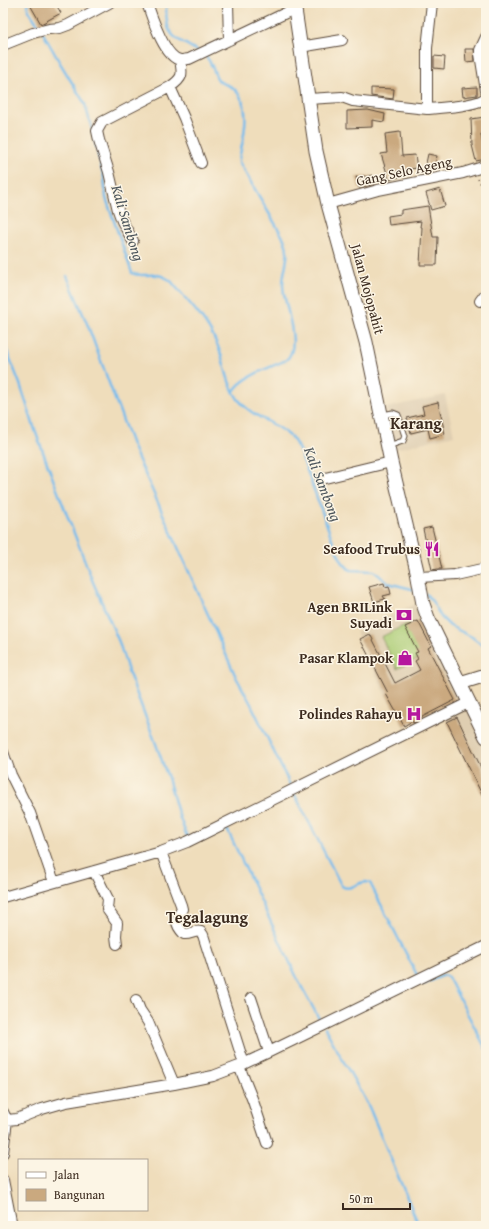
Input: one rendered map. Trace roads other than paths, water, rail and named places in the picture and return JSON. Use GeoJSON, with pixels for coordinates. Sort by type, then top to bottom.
{"type":"FeatureCollection","features":[{"type":"Feature","properties":{"kind":"street"},"geometry":{"type":"LineString","coordinates":[[3,45],[33,33],[68,25],[109,3]]}},
{"type":"Feature","properties":{"kind":"street"},"geometry":{"type":"LineString","coordinates":[[147,3],[168,52],[173,57],[185,59],[205,52],[294,6]]}},
{"type":"Feature","properties":{"kind":"street"},"geometry":{"type":"LineString","coordinates":[[228,3],[229,40]]}},
{"type":"Feature","properties":{"kind":"street"},"geometry":{"type":"LineString","coordinates":[[427,109],[427,48],[432,3]]}},
{"type":"Feature","properties":{"kind":"street","name":"Jalan Mojopahit"},"geometry":{"type":"LineString","coordinates":[[294,6],[316,151],[328,204],[366,342],[387,446],[422,597],[428,618],[460,683]]}},
{"type":"Feature","properties":{"kind":"street"},"geometry":{"type":"LineString","coordinates":[[486,37],[480,50],[480,54],[486,91]]}},
{"type":"Feature","properties":{"kind":"street"},"geometry":{"type":"LineString","coordinates":[[300,47],[342,40]]}},
{"type":"Feature","properties":{"kind":"street"},"geometry":{"type":"LineString","coordinates":[[133,241],[118,210],[97,131],[102,122],[170,87],[181,78],[185,59]]}},
{"type":"Feature","properties":{"kind":"street"},"geometry":{"type":"LineString","coordinates":[[170,87],[184,118],[201,163]]}},
{"type":"Feature","properties":{"kind":"street"},"geometry":{"type":"LineString","coordinates":[[308,99],[342,97],[352,101],[427,109],[476,103],[484,100],[486,97]]}},
{"type":"Feature","properties":{"kind":"street","name":"Gang Selo Ageng"},"geometry":{"type":"LineString","coordinates":[[328,204],[378,190],[475,170],[486,166]]}},
{"type":"Feature","properties":{"kind":"street"},"geometry":{"type":"LineString","coordinates":[[321,479],[391,462]]}},
{"type":"Feature","properties":{"kind":"street"},"geometry":{"type":"LineString","coordinates":[[419,579],[446,576],[486,568]]}},
{"type":"Feature","properties":{"kind":"street"},"geometry":{"type":"LineString","coordinates":[[486,675],[460,683],[486,738]]}},
{"type":"Feature","properties":{"kind":"street"},"geometry":{"type":"LineString","coordinates":[[3,897],[161,852],[191,840],[470,702]]}},
{"type":"Feature","properties":{"kind":"street"},"geometry":{"type":"LineString","coordinates":[[3,752],[11,775],[30,813],[54,882]]}},
{"type":"Feature","properties":{"kind":"street"},"geometry":{"type":"LineString","coordinates":[[161,852],[182,909],[177,917],[177,922],[184,934],[187,935],[197,931],[202,933],[267,1144]]}},
{"type":"Feature","properties":{"kind":"street"},"geometry":{"type":"LineString","coordinates":[[94,871],[107,897],[108,902],[106,909],[117,922],[117,944]]}},
{"type":"Feature","properties":{"kind":"street"},"geometry":{"type":"LineString","coordinates":[[3,1153],[5,1116],[17,1119],[42,1109],[66,1102],[213,1076],[242,1065],[486,946]]}},
{"type":"Feature","properties":{"kind":"street"},"geometry":{"type":"LineString","coordinates":[[251,998],[269,1052]]}},
{"type":"Feature","properties":{"kind":"street"},"geometry":{"type":"LineString","coordinates":[[136,1000],[140,1010],[148,1022],[174,1084]]}},
{"type":"Feature","properties":{"kind":"street"},"geometry":{"type":"LineString","coordinates":[[3,1180],[12,1226]]}},
{"type":"Feature","properties":{"kind":"lane"},"geometry":{"type":"LineString","coordinates":[[381,415],[393,413],[398,415],[405,436],[403,441],[387,446]]}},
{"type":"Feature","properties":{"kind":"waterway","name":"Kali Sambong"},"geometry":{"type":"LineString","coordinates":[[27,3],[29,11],[41,29]]}},
{"type":"Feature","properties":{"kind":"waterway"},"geometry":{"type":"LineString","coordinates":[[166,3],[167,23],[172,34],[181,42],[198,51]]}},
{"type":"Feature","properties":{"kind":"waterway","name":"Kali Sambong"},"geometry":{"type":"LineString","coordinates":[[43,33],[85,104],[93,133]]}},
{"type":"Feature","properties":{"kind":"waterway"},"geometry":{"type":"LineString","coordinates":[[204,54],[210,61],[219,81],[233,88],[243,103],[245,112],[245,131],[239,162],[284,239],[287,251],[283,285],[293,335],[291,354],[286,360],[250,377],[234,391]]}},
{"type":"Feature","properties":{"kind":"waterway","name":"Kali Sambong"},"geometry":{"type":"LineString","coordinates":[[94,138],[104,178],[106,198],[132,273],[136,275],[155,275],[165,277],[171,281],[207,325],[219,349],[228,379],[238,399],[250,411],[279,428],[292,438],[301,454],[336,550],[343,563],[350,570],[374,571],[388,583],[416,590]]}},
{"type":"Feature","properties":{"kind":"waterway"},"geometry":{"type":"LineString","coordinates":[[67,276],[88,326],[132,445],[236,677],[251,704],[291,787]]}},
{"type":"Feature","properties":{"kind":"waterway"},"geometry":{"type":"LineString","coordinates":[[3,341],[20,384],[53,479],[93,582],[119,642],[128,671],[168,778],[178,813],[188,839]]}},
{"type":"Feature","properties":{"kind":"waterway","name":"Kali Sambong"},"geometry":{"type":"LineString","coordinates":[[426,594],[432,601],[441,617],[450,626],[472,637],[486,648]]}},
{"type":"Feature","properties":{"kind":"waterway"},"geometry":{"type":"LineString","coordinates":[[293,791],[341,885],[348,888],[362,882],[370,883],[418,977]]}},
{"type":"Feature","properties":{"kind":"waterway"},"geometry":{"type":"LineString","coordinates":[[203,839],[225,829],[228,831],[299,982],[322,1024]]}},
{"type":"Feature","properties":{"kind":"waterway"},"geometry":{"type":"LineString","coordinates":[[420,981],[424,984],[444,975],[448,977],[486,1049]]}},
{"type":"Feature","properties":{"kind":"waterway"},"geometry":{"type":"LineString","coordinates":[[325,1028],[369,1107],[419,1226]]}},
{"type":"Feature","properties":{"kind":"place","name":"Seafood Trubus"},"geometry":{"type":"Point","coordinates":[432,549]}},
{"type":"Feature","properties":{"kind":"place","name":"Agen BRILink Suyadi"},"geometry":{"type":"Point","coordinates":[404,615]}},
{"type":"Feature","properties":{"kind":"place","name":"Pasar Klampok"},"geometry":{"type":"Point","coordinates":[405,658]}},
{"type":"Feature","properties":{"kind":"place","name":"Polindes Rahayu"},"geometry":{"type":"Point","coordinates":[414,714]}},
{"type":"Feature","properties":{"kind":"district","name":"Karang"},"geometry":{"type":"Point","coordinates":[416,423]}},
{"type":"Feature","properties":{"kind":"district","name":"Tegalagung"},"geometry":{"type":"Point","coordinates":[207,917]}}]}
